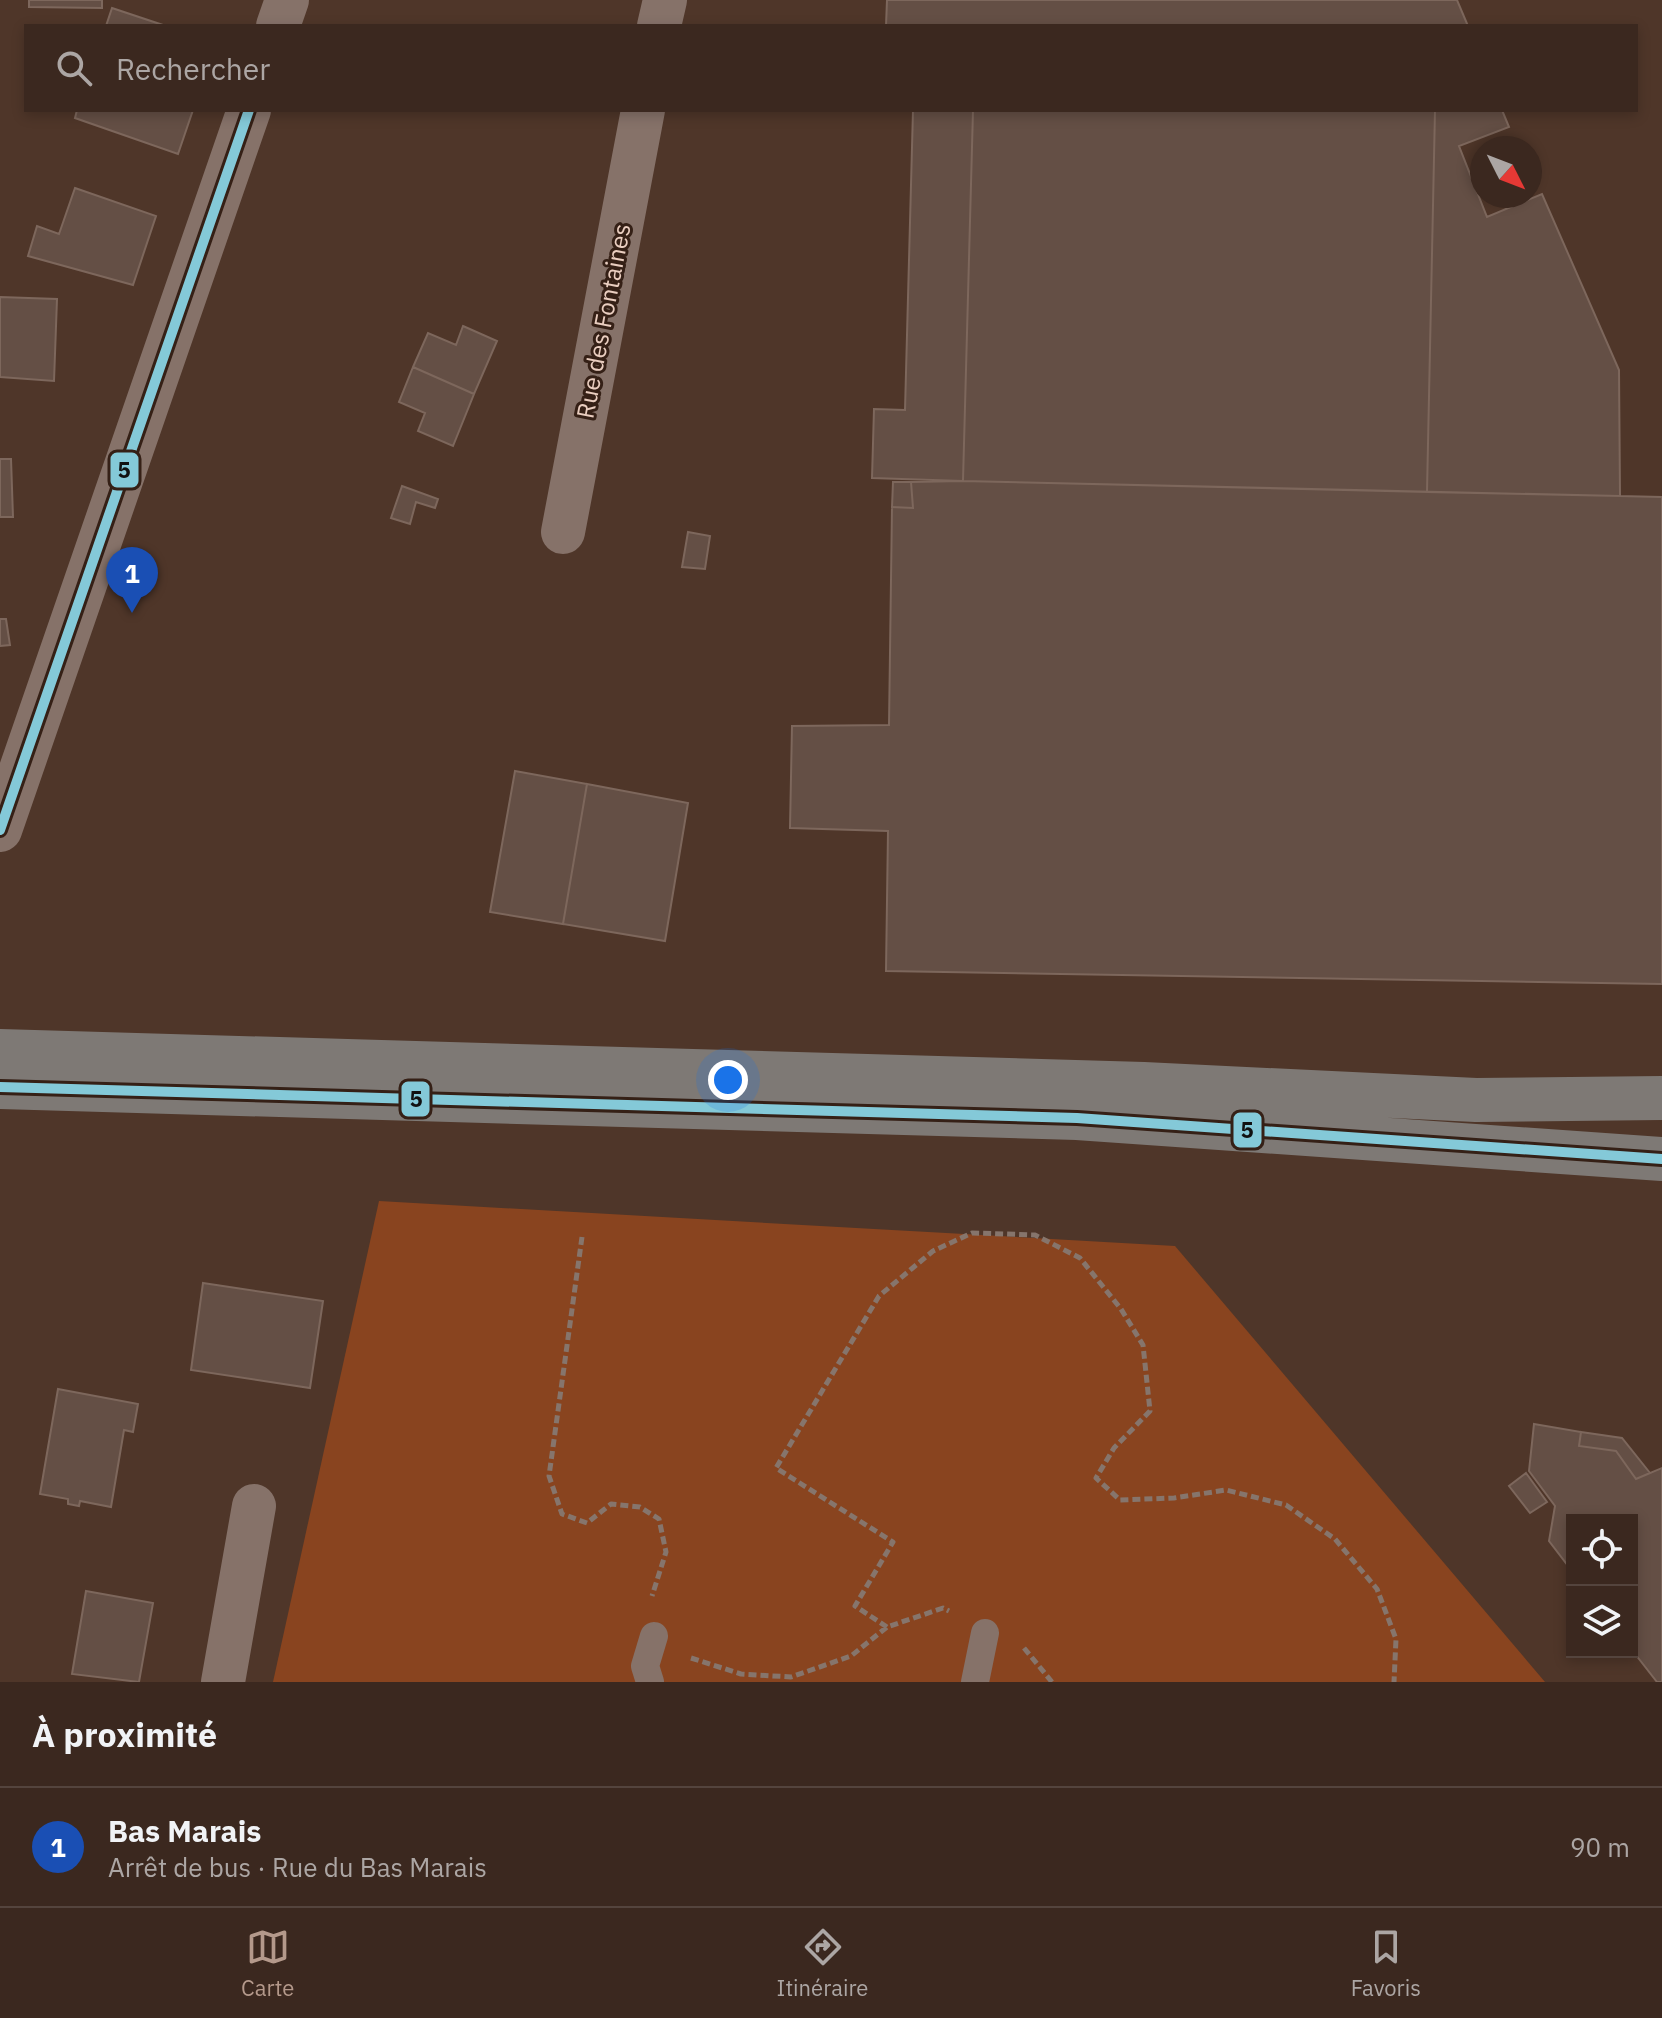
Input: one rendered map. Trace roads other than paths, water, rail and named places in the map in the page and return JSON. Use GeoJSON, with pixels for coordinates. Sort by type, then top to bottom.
{"type":"FeatureCollection","features":[{"type":"Feature","properties":{"kind":"main road"},"geometry":{"type":"LineString","coordinates":[[0,1051],[1128,1083],[1476,1100],[1662,1098]]}},
{"type":"Feature","properties":{"kind":"main road"},"geometry":{"type":"LineString","coordinates":[[0,1087],[1077,1118],[1662,1159]]}},
{"type":"Feature","properties":{"kind":"street"},"geometry":{"type":"LineString","coordinates":[[279,24],[287,0]]}},
{"type":"Feature","properties":{"kind":"street"},"geometry":{"type":"LineString","coordinates":[[659,24],[665,0]]}},
{"type":"Feature","properties":{"kind":"street"},"geometry":{"type":"LineString","coordinates":[[0,830],[248,112]]}},
{"type":"Feature","properties":{"kind":"street","name":"Rue des Fontaines"},"geometry":{"type":"LineString","coordinates":[[563,532],[643,112]]}},
{"type":"Feature","properties":{"kind":"street"},"geometry":{"type":"LineString","coordinates":[[223,1682],[254,1506]]}},
{"type":"Feature","properties":{"kind":"lane"},"geometry":{"type":"LineString","coordinates":[[975,1682],[985,1633]]}},
{"type":"Feature","properties":{"kind":"lane"},"geometry":{"type":"LineString","coordinates":[[650,1682],[645,1666],[654,1636]]}},
{"type":"Feature","properties":{"kind":"place","name":"Bas Marais"},"geometry":{"type":"Point","coordinates":[132,613]}}]}
